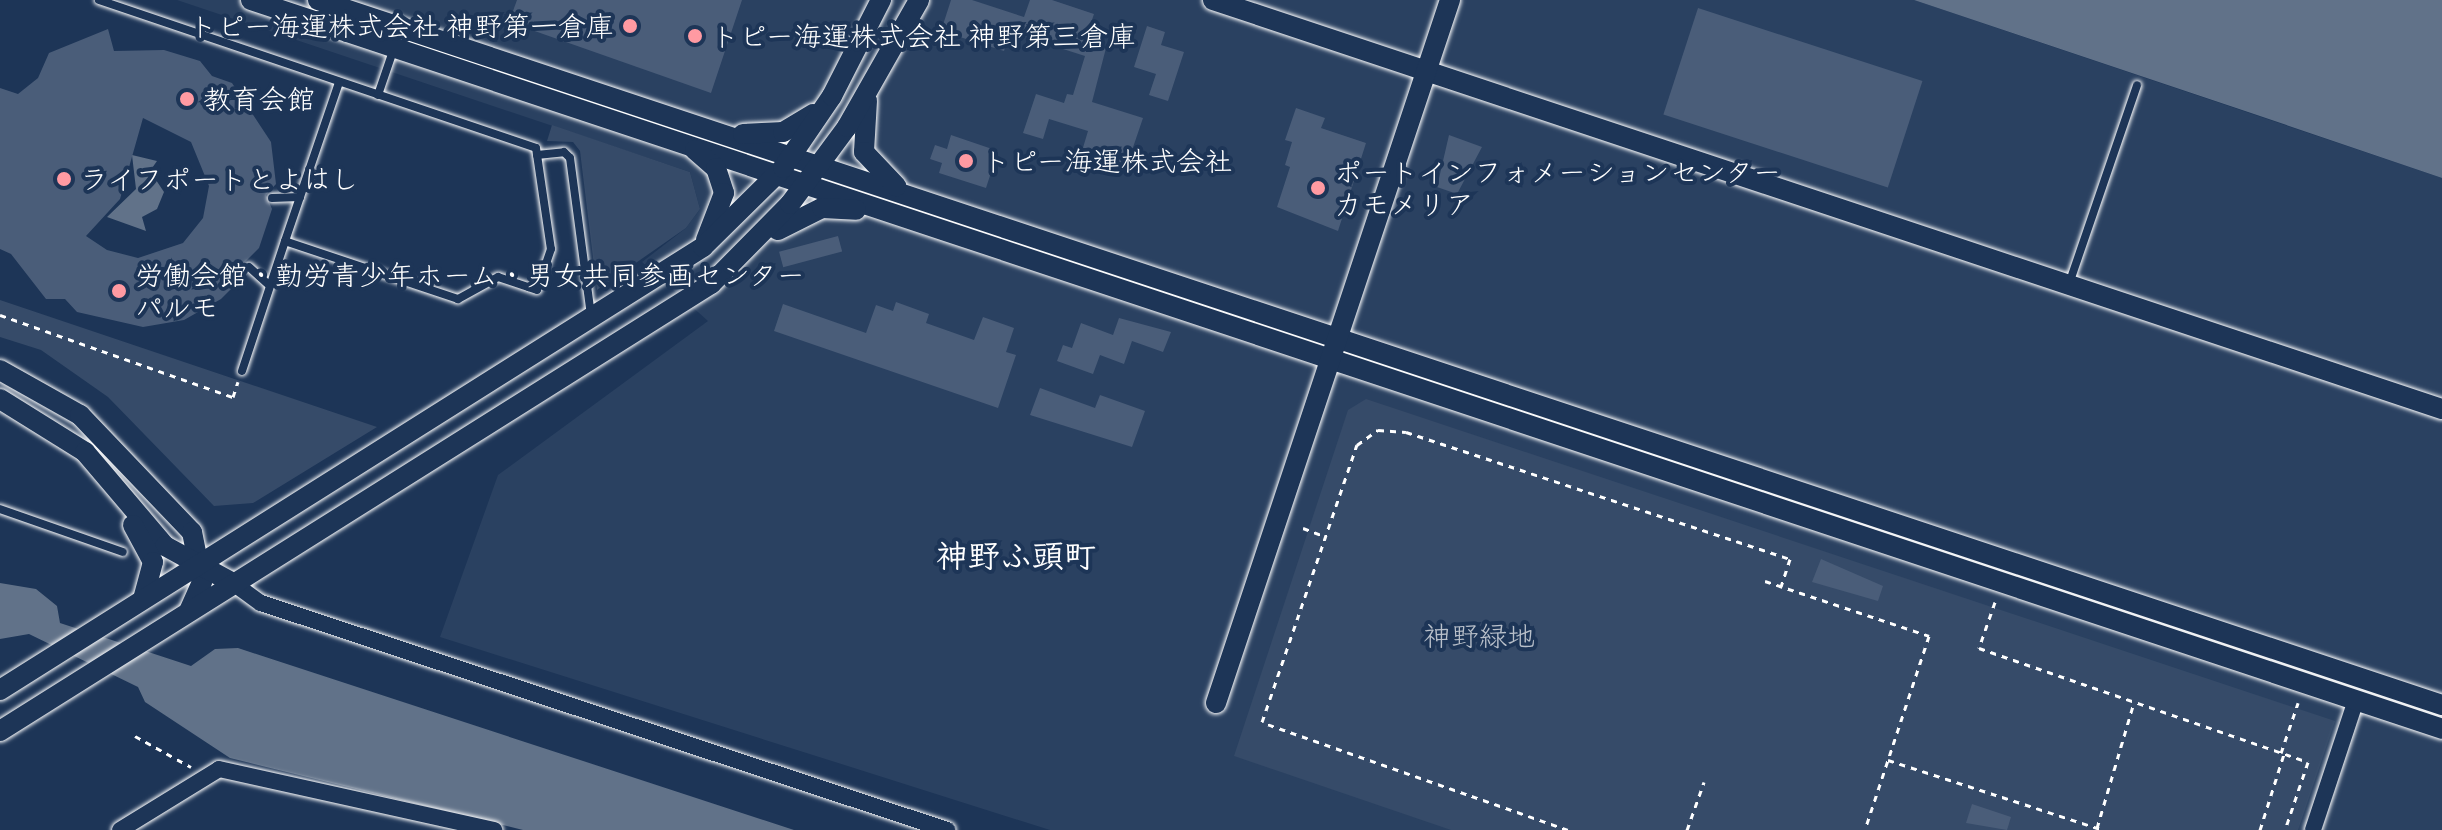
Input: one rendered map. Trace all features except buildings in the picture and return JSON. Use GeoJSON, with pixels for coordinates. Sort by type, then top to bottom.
{"type":"FeatureCollection","features":[{"type":"Feature","properties":{"kind":"street"},"geometry":{"type":"LineString","coordinates":[[251,0],[315,6],[686,133],[804,185],[2442,729]]}},
{"type":"Feature","properties":{"kind":"street"},"geometry":{"type":"LineString","coordinates":[[0,690],[591,321],[703,247],[777,175],[790,157],[832,96],[881,0]]}},
{"type":"Feature","properties":{"kind":"street"},"geometry":{"type":"LineString","coordinates":[[748,253],[804,185],[867,97],[919,0]]}},
{"type":"Feature","properties":{"kind":"street"},"geometry":{"type":"LineString","coordinates":[[1213,0],[2442,409]]}},
{"type":"Feature","properties":{"kind":"street"},"geometry":{"type":"LineString","coordinates":[[1216,703],[1335,337],[1450,0]]}},
{"type":"Feature","properties":{"kind":"street"},"geometry":{"type":"LineString","coordinates":[[315,6],[394,48],[686,133],[790,157],[2442,705]]}},
{"type":"Feature","properties":{"kind":"street"},"geometry":{"type":"LineString","coordinates":[[686,133],[772,135],[806,121],[832,96]]}},
{"type":"Feature","properties":{"kind":"street"},"geometry":{"type":"LineString","coordinates":[[867,97],[864,152],[874,169],[917,199]]}},
{"type":"Feature","properties":{"kind":"street"},"geometry":{"type":"LineString","coordinates":[[686,133],[722,181],[722,206],[703,247]]}},
{"type":"Feature","properties":{"kind":"street"},"geometry":{"type":"LineString","coordinates":[[0,731],[280,553],[674,312],[794,218],[822,208],[907,219]]}},
{"type":"Feature","properties":{"kind":"street"},"geometry":{"type":"LineString","coordinates":[[0,370],[80,415],[114,445],[192,532],[202,565],[202,582],[189,611]]}},
{"type":"Feature","properties":{"kind":"street"},"geometry":{"type":"LineString","coordinates":[[0,399],[85,452],[165,546],[233,583],[261,603],[947,830]]}},
{"type":"Feature","properties":{"kind":"street"},"geometry":{"type":"LineString","coordinates":[[85,452],[153,562],[143,599]]}},
{"type":"Feature","properties":{"kind":"street"},"geometry":{"type":"LineString","coordinates":[[202,565],[280,553]]}},
{"type":"Feature","properties":{"kind":"street"},"geometry":{"type":"LineString","coordinates":[[2313,830],[2356,700]]}},
{"type":"Feature","properties":{"kind":"street"},"geometry":{"type":"LineString","coordinates":[[120,830],[219,769],[450,826],[494,830]]}},
{"type":"Feature","properties":{"kind":"lane"},"geometry":{"type":"LineString","coordinates":[[99,0],[536,148],[551,249],[537,290],[498,277],[458,299],[285,241]]}},
{"type":"Feature","properties":{"kind":"lane"},"geometry":{"type":"LineString","coordinates":[[378,95],[394,48]]}},
{"type":"Feature","properties":{"kind":"lane"},"geometry":{"type":"LineString","coordinates":[[242,371],[339,82]]}},
{"type":"Feature","properties":{"kind":"lane"},"geometry":{"type":"LineString","coordinates":[[2069,285],[2137,85]]}},
{"type":"Feature","properties":{"kind":"lane"},"geometry":{"type":"LineString","coordinates":[[537,155],[564,152],[570,158],[591,321]]}},
{"type":"Feature","properties":{"kind":"lane"},"geometry":{"type":"LineString","coordinates":[[272,198],[300,197]]}},
{"type":"Feature","properties":{"kind":"lane"},"geometry":{"type":"LineString","coordinates":[[249,267],[270,286]]}},
{"type":"Feature","properties":{"kind":"lane"},"geometry":{"type":"LineString","coordinates":[[0,509],[123,552]]}},
{"type":"Feature","properties":{"kind":"path"},"geometry":{"type":"LineString","coordinates":[[0,315],[233,397],[242,371]]}},
{"type":"Feature","properties":{"kind":"path"},"geometry":{"type":"LineString","coordinates":[[1568,830],[1267,729],[1262,714],[1357,445],[1389,429],[1790,559],[1781,587]]}},
{"type":"Feature","properties":{"kind":"path"},"geometry":{"type":"LineString","coordinates":[[1303,528],[1324,536]]}},
{"type":"Feature","properties":{"kind":"path"},"geometry":{"type":"LineString","coordinates":[[1765,581],[1929,636],[1865,830]]}},
{"type":"Feature","properties":{"kind":"path"},"geometry":{"type":"LineString","coordinates":[[1995,602],[1979,648],[2308,762],[2285,830]]}},
{"type":"Feature","properties":{"kind":"path"},"geometry":{"type":"LineString","coordinates":[[2097,828],[2134,702]]}},
{"type":"Feature","properties":{"kind":"path"},"geometry":{"type":"LineString","coordinates":[[2260,830],[2298,703]]}},
{"type":"Feature","properties":{"kind":"path"},"geometry":{"type":"LineString","coordinates":[[135,736],[208,776]]}},
{"type":"Feature","properties":{"kind":"path"},"geometry":{"type":"LineString","coordinates":[[1888,760],[2104,830]]}},
{"type":"Feature","properties":{"kind":"path"},"geometry":{"type":"LineString","coordinates":[[1687,830],[1704,782]]}},
{"type":"Feature","properties":{"kind":"shaded area"},"geometry":{"type":"Polygon","coordinates":[[[177,0],[1914,0],[2442,178],[2442,830],[1050,830],[440,637],[498,475],[708,321],[642,262],[686,228],[700,209],[690,172],[177,0]]]}},
{"type":"Feature","properties":{"kind":"shaded area"},"geometry":{"type":"Polygon","coordinates":[[[1914,0],[2442,0],[2442,178],[2251,113],[1914,0]]]}},
{"type":"Feature","properties":{"kind":"shaded area"},"geometry":{"type":"Polygon","coordinates":[[[132,155],[157,161],[150,171],[164,192],[157,209],[142,217],[146,231],[107,217],[136,189],[132,155]]]}},
{"type":"Feature","properties":{"kind":"shaded area"},"geometry":{"type":"Polygon","coordinates":[[[0,583],[36,589],[57,606],[60,623],[191,666],[215,649],[238,648],[794,830],[523,830],[230,758],[145,702],[138,687],[29,634],[0,639],[0,583]]]}},
{"type":"Feature","properties":{"kind":"green space"},"geometry":{"type":"Polygon","coordinates":[[[552,125],[690,172],[700,209],[686,228],[597,290],[580,151],[573,142],[547,141],[552,125]]]}},
{"type":"Feature","properties":{"kind":"green space"},"geometry":{"type":"Polygon","coordinates":[[[0,300],[377,427],[253,503],[214,506],[108,397],[41,350],[0,337],[0,300]]]}},
{"type":"Feature","properties":{"kind":"green space","name":"神野緑地"},"geometry":{"type":"Polygon","coordinates":[[[1366,399],[2335,721],[2298,830],[1451,830],[1234,756],[1348,410],[1366,399]]]}},
{"type":"Feature","properties":{"kind":"place","name":"トピー海運株式会社 神野第一倉庫"},"geometry":{"type":"Point","coordinates":[630,26]}},
{"type":"Feature","properties":{"kind":"place","name":"トピー海運株式会社 神野第三倉庫"},"geometry":{"type":"Point","coordinates":[695,36]}},
{"type":"Feature","properties":{"kind":"place","name":"教育会館"},"geometry":{"type":"Point","coordinates":[187,99]}},
{"type":"Feature","properties":{"kind":"place","name":"トピー海運株式会社"},"geometry":{"type":"Point","coordinates":[966,161]}},
{"type":"Feature","properties":{"kind":"place","name":"ライフポートとよはし"},"geometry":{"type":"Point","coordinates":[64,179]}},
{"type":"Feature","properties":{"kind":"place","name":"ポートインフォメーションセンター カモメリア"},"geometry":{"type":"Point","coordinates":[1318,188]}},
{"type":"Feature","properties":{"kind":"place","name":"労働会館・勤労青少年ホーム・男女共同参画センター パルモ"},"geometry":{"type":"Point","coordinates":[119,291]}},
{"type":"Feature","properties":{"kind":"district","name":"神野ふ頭町"},"geometry":{"type":"Point","coordinates":[1016,556]}}]}
